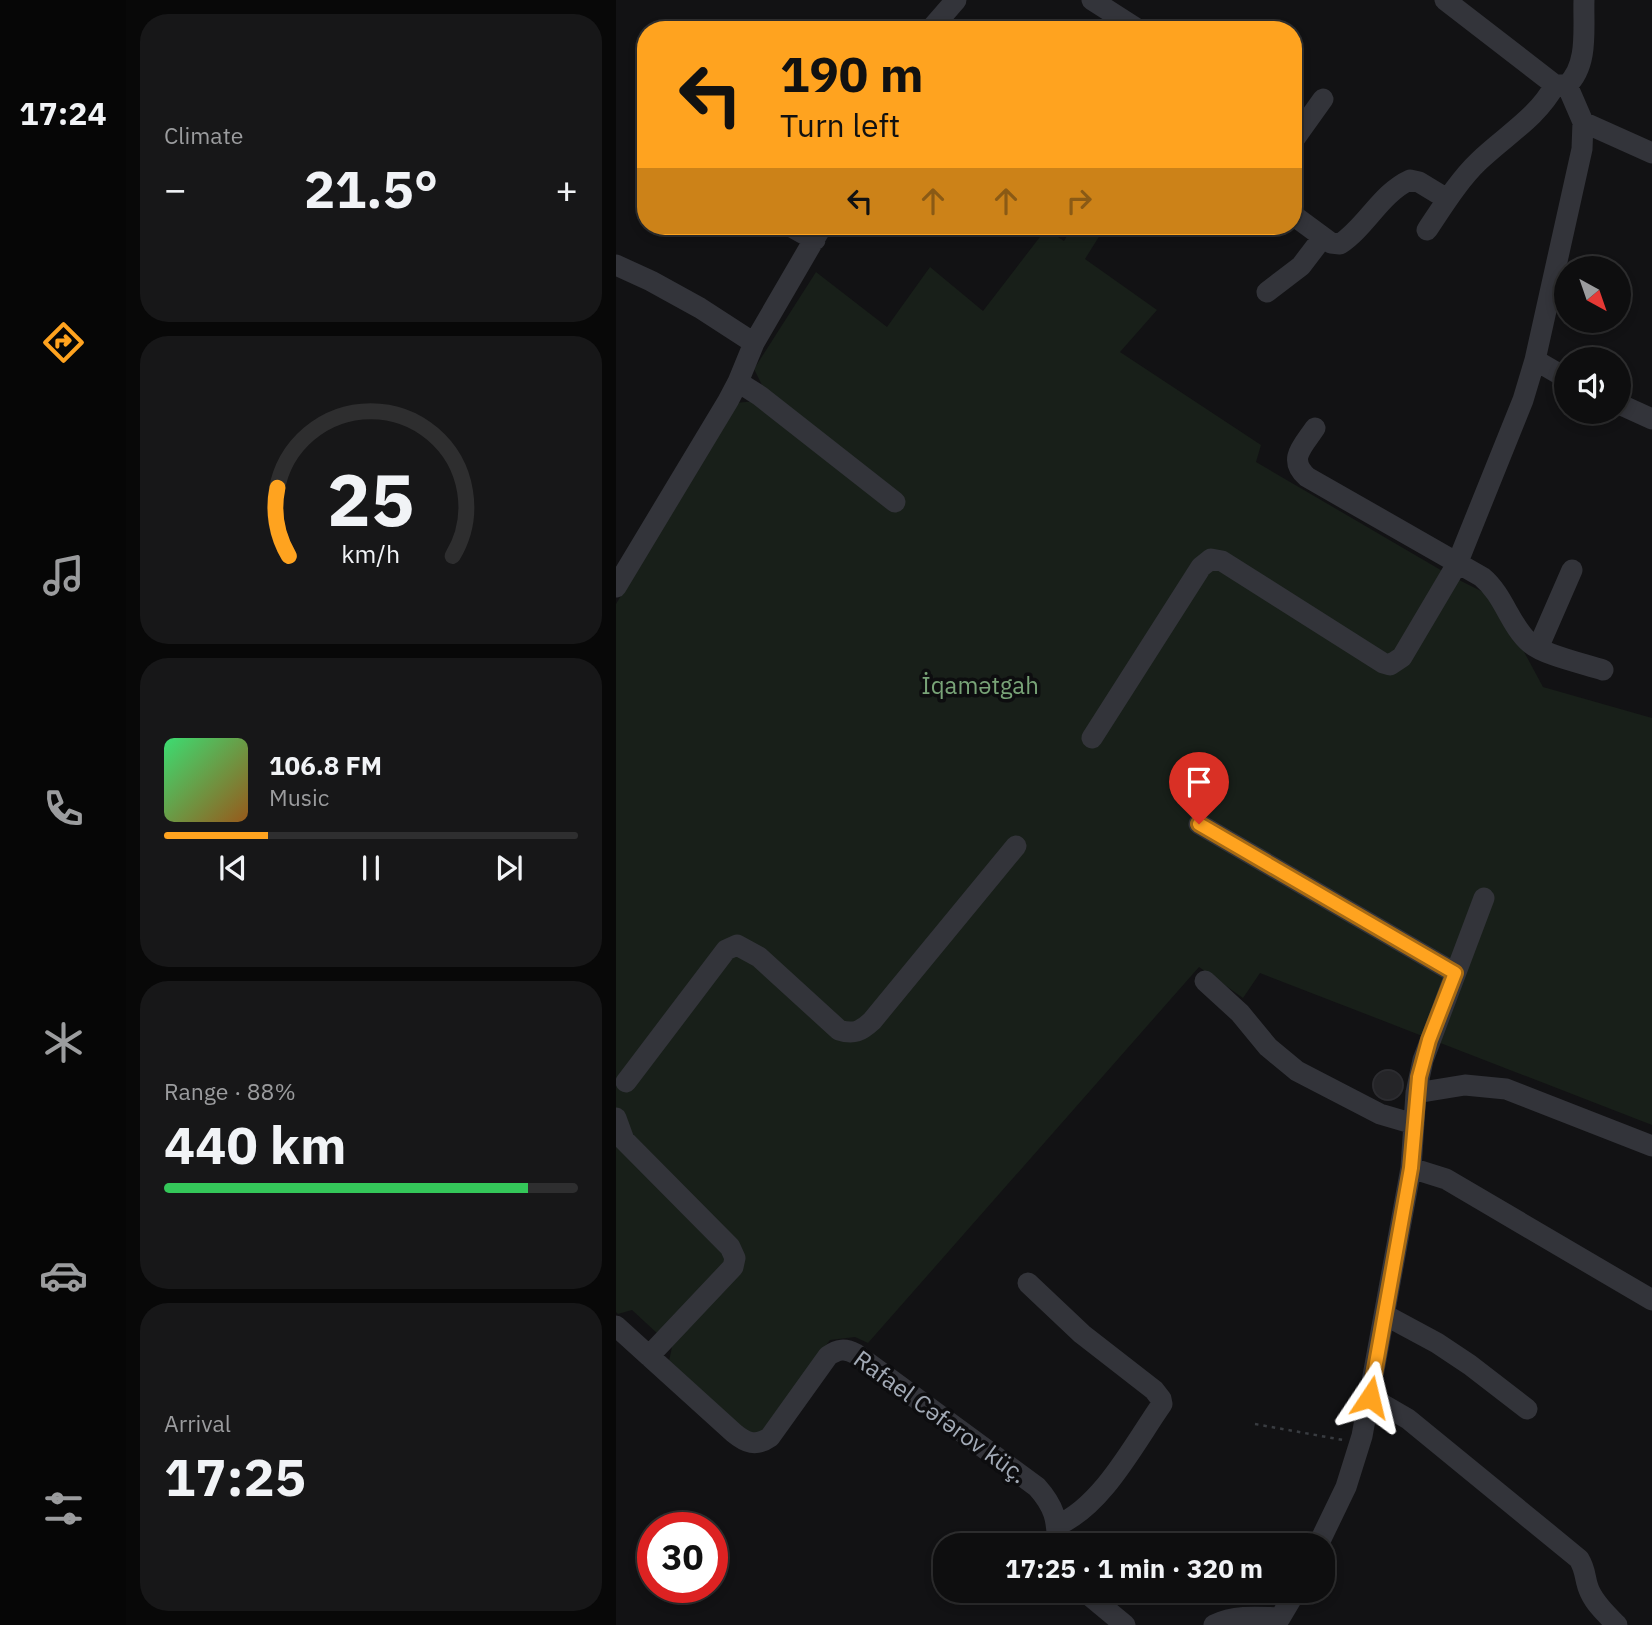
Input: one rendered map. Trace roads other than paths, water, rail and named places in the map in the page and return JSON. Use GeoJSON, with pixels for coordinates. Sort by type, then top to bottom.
{"type":"FeatureCollection","features":[{"type":"Feature","properties":{"kind":"street"},"geometry":{"type":"LineString","coordinates":[[938,21],[956,0]]}},
{"type":"Feature","properties":{"kind":"street"},"geometry":{"type":"LineString","coordinates":[[1092,0],[1125,21]]}},
{"type":"Feature","properties":{"kind":"street"},"geometry":{"type":"LineString","coordinates":[[1427,230],[1447,199],[1477,163],[1531,118],[1561,85],[1574,78],[1582,60],[1584,0]]}},
{"type":"Feature","properties":{"kind":"street"},"geometry":{"type":"LineString","coordinates":[[1092,738],[1201,567],[1211,559],[1222,561],[1390,665],[1402,657],[1457,564],[1523,400],[1535,360],[1582,149],[1583,122],[1561,85],[1457,4]]}},
{"type":"Feature","properties":{"kind":"street"},"geometry":{"type":"LineString","coordinates":[[1302,128],[1323,99]]}},
{"type":"Feature","properties":{"kind":"street"},"geometry":{"type":"LineString","coordinates":[[1583,122],[1652,153]]}},
{"type":"Feature","properties":{"kind":"street"},"geometry":{"type":"LineString","coordinates":[[1302,222],[1331,243],[1340,244],[1350,237],[1398,185],[1409,180],[1419,182],[1447,199]]}},
{"type":"Feature","properties":{"kind":"street"},"geometry":{"type":"LineString","coordinates":[[616,587],[738,382],[754,343],[817,235]]}},
{"type":"Feature","properties":{"kind":"street"},"geometry":{"type":"LineString","coordinates":[[1267,292],[1301,266],[1323,237]]}},
{"type":"Feature","properties":{"kind":"street"},"geometry":{"type":"LineString","coordinates":[[616,265],[700,308],[754,343]]}},
{"type":"Feature","properties":{"kind":"street"},"geometry":{"type":"LineString","coordinates":[[1535,360],[1554,371]]}},
{"type":"Feature","properties":{"kind":"street"},"geometry":{"type":"LineString","coordinates":[[738,382],[760,396],[895,502]]}},
{"type":"Feature","properties":{"kind":"street"},"geometry":{"type":"LineString","coordinates":[[1631,409],[1652,419]]}},
{"type":"Feature","properties":{"kind":"street"},"geometry":{"type":"LineString","coordinates":[[1315,428],[1298,454],[1296,462],[1299,470],[1307,477],[1482,577],[1495,590],[1525,637],[1538,648],[1603,670]]}},
{"type":"Feature","properties":{"kind":"street"},"geometry":{"type":"LineString","coordinates":[[1538,648],[1573,570]]}},
{"type":"Feature","properties":{"kind":"street"},"geometry":{"type":"LineString","coordinates":[[1199,824],[1455,973]]}},
{"type":"Feature","properties":{"kind":"street"},"geometry":{"type":"LineString","coordinates":[[649,1356],[733,1267],[735,1258],[730,1247],[624,1140],[616,1116],[621,1079],[726,950],[737,945],[759,957],[839,1030],[851,1034],[862,1030],[1016,846]]}},
{"type":"Feature","properties":{"kind":"street"},"geometry":{"type":"LineString","coordinates":[[1324,1533],[1346,1487],[1360,1443],[1370,1397],[1411,1168],[1416,1093],[1429,1040],[1485,898]]}},
{"type":"Feature","properties":{"kind":"street"},"geometry":{"type":"LineString","coordinates":[[1205,981],[1240,1013],[1268,1047],[1297,1071],[1380,1114],[1414,1124]]}},
{"type":"Feature","properties":{"kind":"street"},"geometry":{"type":"LineString","coordinates":[[1416,1093],[1465,1085],[1506,1089],[1652,1146]]}},
{"type":"Feature","properties":{"kind":"street"},"geometry":{"type":"LineString","coordinates":[[1411,1168],[1446,1179],[1652,1300]]}},
{"type":"Feature","properties":{"kind":"street"},"geometry":{"type":"LineString","coordinates":[[1028,1283],[1082,1334],[1154,1390],[1162,1405],[1107,1485],[1059,1533]]}},
{"type":"Feature","properties":{"kind":"street"},"geometry":{"type":"LineString","coordinates":[[1385,1315],[1437,1343],[1527,1409]]}},
{"type":"Feature","properties":{"kind":"street","name":"Rafael Cəfərov küç."},"geometry":{"type":"LineString","coordinates":[[616,1326],[734,1433],[743,1440],[757,1444],[776,1430],[828,1356],[835,1351],[850,1351],[958,1427],[1037,1488],[1054,1509],[1057,1533]]}},
{"type":"Feature","properties":{"kind":"street"},"geometry":{"type":"LineString","coordinates":[[1370,1397],[1408,1419],[1578,1559],[1586,1571],[1590,1591],[1597,1603],[1617,1625]]}},
{"type":"Feature","properties":{"kind":"street"},"geometry":{"type":"LineString","coordinates":[[1098,1603],[1125,1625]]}},
{"type":"Feature","properties":{"kind":"street"},"geometry":{"type":"LineString","coordinates":[[1214,1625],[1244,1617],[1283,1621],[1291,1603]]}},
{"type":"Feature","properties":{"kind":"park label","name":"İqamətgah"},"geometry":{"type":"Point","coordinates":[980,686]}}]}
